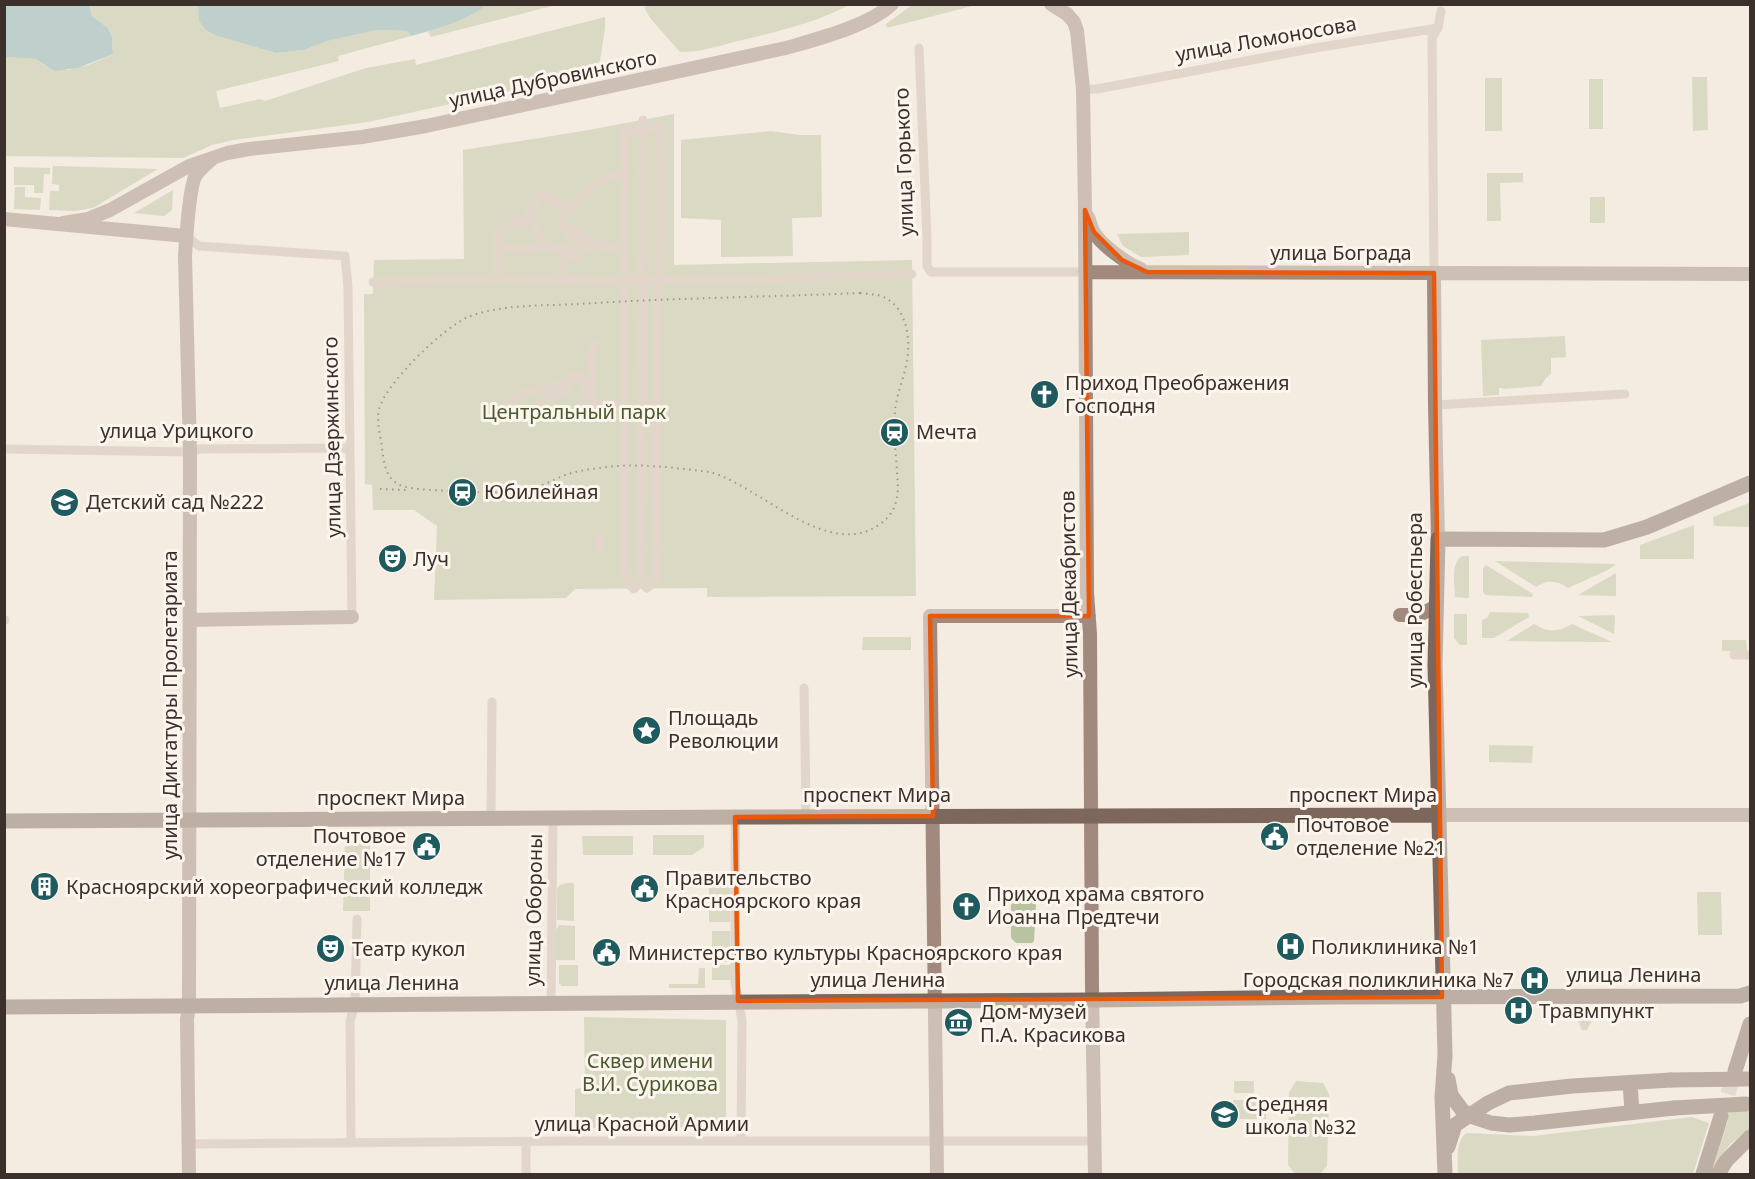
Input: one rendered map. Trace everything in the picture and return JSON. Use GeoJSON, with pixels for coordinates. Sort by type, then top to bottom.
{"type":"FeatureCollection","features":[{"type":"Feature","properties":{"kind":"main road","name":"улица Дубровинского"},"geometry":{"type":"LineString","coordinates":[[63,223],[88,219],[110,210],[189,166],[213,158],[249,149],[362,137],[426,126],[786,48],[871,19],[892,4]]}},
{"type":"Feature","properties":{"kind":"main road","name":"улица Декабристов"},"geometry":{"type":"LineString","coordinates":[[1051,4],[1067,14],[1074,22],[1083,89],[1095,1174]]}},
{"type":"Feature","properties":{"kind":"main road"},"geometry":{"type":"LineString","coordinates":[[186,237],[194,178],[213,158]]}},
{"type":"Feature","properties":{"kind":"main road"},"geometry":{"type":"LineString","coordinates":[[1085,210],[1094,232],[1122,260],[1147,272]]}},
{"type":"Feature","properties":{"kind":"main road","name":"улица Дубровинского"},"geometry":{"type":"LineString","coordinates":[[4,219],[63,223],[186,237]]}},
{"type":"Feature","properties":{"kind":"main road","name":"улица Диктатуры Пролетариата"},"geometry":{"type":"LineString","coordinates":[[186,237],[190,452],[189,1006],[187,1019],[189,1174]]}},
{"type":"Feature","properties":{"kind":"main road","name":"улица Бограда"},"geometry":{"type":"LineString","coordinates":[[1086,272],[1750,274]]}},
{"type":"Feature","properties":{"kind":"main road","name":"улица Робеспьера"},"geometry":{"type":"LineString","coordinates":[[1434,273],[1438,539],[1436,607],[1438,816],[1445,1055],[1442,1097],[1445,1174]]}},
{"type":"Feature","properties":{"kind":"main road"},"geometry":{"type":"LineString","coordinates":[[1438,539],[1604,540],[1647,527],[1750,483]]}},
{"type":"Feature","properties":{"kind":"main road"},"geometry":{"type":"LineString","coordinates":[[1400,615],[1419,615],[1436,607]]}},
{"type":"Feature","properties":{"kind":"main road"},"geometry":{"type":"LineString","coordinates":[[937,1174],[930,615],[1089,615]]}},
{"type":"Feature","properties":{"kind":"main road"},"geometry":{"type":"LineString","coordinates":[[190,620],[352,617]]}},
{"type":"Feature","properties":{"kind":"main road","name":"проспект Мира"},"geometry":{"type":"LineString","coordinates":[[4,821],[805,816],[1750,815]]}},
{"type":"Feature","properties":{"kind":"main road","name":"улица Ленина"},"geometry":{"type":"LineString","coordinates":[[4,1007],[1676,997],[1740,996],[1750,993]]}},
{"type":"Feature","properties":{"kind":"main road"},"geometry":{"type":"LineString","coordinates":[[1735,1071],[1750,1024]]}},
{"type":"Feature","properties":{"kind":"main road"},"geometry":{"type":"LineString","coordinates":[[1445,1055],[1451,1095],[1462,1110],[1470,1116],[1491,1123],[1509,1125],[1674,1108],[1750,1104]]}},
{"type":"Feature","properties":{"kind":"main road"},"geometry":{"type":"LineString","coordinates":[[1445,1157],[1455,1125],[1488,1103],[1509,1093],[1542,1088],[1671,1080],[1750,1079]]}},
{"type":"Feature","properties":{"kind":"main road"},"geometry":{"type":"LineString","coordinates":[[1630,1083],[1632,1112]]}},
{"type":"Feature","properties":{"kind":"main road"},"geometry":{"type":"LineString","coordinates":[[1703,1174],[1721,1116]]}},
{"type":"Feature","properties":{"kind":"main road"},"geometry":{"type":"LineString","coordinates":[[1718,1174],[1726,1161],[1750,1137]]}},
{"type":"Feature","properties":{"kind":"street"},"geometry":{"type":"LineString","coordinates":[[1438,28],[1441,11]]}},
{"type":"Feature","properties":{"kind":"street","name":"улица Ломоносова"},"geometry":{"type":"LineString","coordinates":[[1083,89],[1097,89],[1292,52],[1438,28]]}},
{"type":"Feature","properties":{"kind":"street","name":"улица Робеспьера"},"geometry":{"type":"LineString","coordinates":[[1434,273],[1432,38],[1438,28]]}},
{"type":"Feature","properties":{"kind":"street","name":"улица Горького"},"geometry":{"type":"LineString","coordinates":[[919,48],[927,266],[931,272]]}},
{"type":"Feature","properties":{"kind":"street"},"geometry":{"type":"LineString","coordinates":[[640,581],[647,588],[656,581],[658,549],[656,490],[658,280],[661,217],[660,125],[643,124],[625,133],[626,581],[634,589],[640,581],[642,549],[643,124]]}},
{"type":"Feature","properties":{"kind":"street"},"geometry":{"type":"LineString","coordinates":[[563,219],[587,192],[606,177],[625,175]]}},
{"type":"Feature","properties":{"kind":"street"},"geometry":{"type":"LineString","coordinates":[[499,279],[499,231],[516,219],[522,226],[542,193],[548,195],[563,208],[567,233],[580,248]]}},
{"type":"Feature","properties":{"kind":"street"},"geometry":{"type":"LineString","coordinates":[[532,210],[535,228],[540,239],[555,249]]}},
{"type":"Feature","properties":{"kind":"street"},"geometry":{"type":"LineString","coordinates":[[563,219],[598,245]]}},
{"type":"Feature","properties":{"kind":"street","name":"улица Дубровинского"},"geometry":{"type":"LineString","coordinates":[[186,237],[199,246],[345,256]]}},
{"type":"Feature","properties":{"kind":"street"},"geometry":{"type":"LineString","coordinates":[[499,249],[580,248],[598,245],[625,250]]}},
{"type":"Feature","properties":{"kind":"street"},"geometry":{"type":"LineString","coordinates":[[559,279],[564,270],[562,261],[569,254],[575,258],[580,248]]}},
{"type":"Feature","properties":{"kind":"street","name":"улица Дзержинского"},"geometry":{"type":"LineString","coordinates":[[345,256],[348,288],[352,617]]}},
{"type":"Feature","properties":{"kind":"street","name":"улица Бограда"},"geometry":{"type":"LineString","coordinates":[[931,272],[1086,272]]}},
{"type":"Feature","properties":{"kind":"street"},"geometry":{"type":"LineString","coordinates":[[373,282],[499,279],[735,280],[912,274]]}},
{"type":"Feature","properties":{"kind":"street"},"geometry":{"type":"LineString","coordinates":[[580,376],[595,344]]}},
{"type":"Feature","properties":{"kind":"street"},"geometry":{"type":"LineString","coordinates":[[589,357],[592,365],[590,397]]}},
{"type":"Feature","properties":{"kind":"street"},"geometry":{"type":"LineString","coordinates":[[580,376],[570,377],[569,392],[626,406]]}},
{"type":"Feature","properties":{"kind":"street"},"geometry":{"type":"LineString","coordinates":[[580,376],[596,417]]}},
{"type":"Feature","properties":{"kind":"street"},"geometry":{"type":"LineString","coordinates":[[508,404],[526,392],[547,395],[568,387]]}},
{"type":"Feature","properties":{"kind":"street"},"geometry":{"type":"LineString","coordinates":[[1435,405],[1624,394]]}},
{"type":"Feature","properties":{"kind":"street","name":"улица Урицкого"},"geometry":{"type":"LineString","coordinates":[[4,449],[190,452],[200,449],[349,448]]}},
{"type":"Feature","properties":{"kind":"street"},"geometry":{"type":"LineString","coordinates":[[599,535],[600,548]]}},
{"type":"Feature","properties":{"kind":"street"},"geometry":{"type":"LineString","coordinates":[[1734,655],[1750,655]]}},
{"type":"Feature","properties":{"kind":"street"},"geometry":{"type":"LineString","coordinates":[[804,688],[805,816]]}},
{"type":"Feature","properties":{"kind":"street"},"geometry":{"type":"LineString","coordinates":[[490,818],[492,702]]}},
{"type":"Feature","properties":{"kind":"street"},"geometry":{"type":"LineString","coordinates":[[735,817],[735,983],[742,1020],[741,1141]]}},
{"type":"Feature","properties":{"kind":"street","name":"улица Обороны"},"geometry":{"type":"LineString","coordinates":[[551,1003],[554,818]]}},
{"type":"Feature","properties":{"kind":"street"},"geometry":{"type":"LineString","coordinates":[[351,1143],[350,1021],[355,1004],[357,919]]}},
{"type":"Feature","properties":{"kind":"street","name":"улица Красной Армии"},"geometry":{"type":"LineString","coordinates":[[189,1144],[526,1143],[540,1141],[1095,1141]]}},
{"type":"Feature","properties":{"kind":"street"},"geometry":{"type":"LineString","coordinates":[[526,1143],[526,1174]]}},
{"type":"Feature","properties":{"kind":"highlighted area"},"geometry":{"type":"Polygon","coordinates":[[[1085,210],[1094,232],[1122,260],[1147,272],[1434,273],[1442,997],[738,1001],[735,817],[933,816],[930,616],[1089,616],[1085,210]]]}},
{"type":"Feature","properties":{"kind":"green space"},"geometry":{"type":"Polygon","coordinates":[[[653,4],[849,5],[822,17],[779,31],[707,49],[680,52],[650,18],[644,7],[653,4]]]}},
{"type":"Feature","properties":{"kind":"green space"},"geometry":{"type":"Polygon","coordinates":[[[89,5],[198,5],[207,31],[276,53],[304,50],[328,41],[377,30],[407,31],[411,36],[338,56],[339,61],[216,91],[220,108],[260,99],[265,101],[366,68],[415,59],[416,65],[605,17],[605,28],[600,61],[591,73],[368,122],[233,140],[212,145],[183,158],[5,156],[5,57],[35,59],[44,65],[68,70],[88,65],[113,54],[112,37],[108,28],[92,16],[89,5]]]}},
{"type":"Feature","properties":{"kind":"green space"},"geometry":{"type":"Polygon","coordinates":[[[486,5],[556,5],[431,37],[428,31],[451,24],[486,5]]]}},
{"type":"Feature","properties":{"kind":"green space"},"geometry":{"type":"Polygon","coordinates":[[[912,5],[976,5],[887,28],[886,24],[912,5]]]}},
{"type":"Feature","properties":{"kind":"green space"},"geometry":{"type":"Polygon","coordinates":[[[1692,77],[1707,77],[1708,130],[1693,131],[1692,77]]]}},
{"type":"Feature","properties":{"kind":"green space"},"geometry":{"type":"Polygon","coordinates":[[[1485,78],[1502,78],[1502,131],[1485,131],[1485,78]]]}},
{"type":"Feature","properties":{"kind":"green space"},"geometry":{"type":"Polygon","coordinates":[[[1589,79],[1603,79],[1603,129],[1589,129],[1589,79]]]}},
{"type":"Feature","properties":{"kind":"green space","name":"Центральный парк"},"geometry":{"type":"Polygon","coordinates":[[[674,114],[674,265],[912,260],[916,596],[707,597],[707,588],[575,589],[566,598],[434,600],[437,526],[414,510],[373,510],[372,485],[365,484],[364,294],[373,294],[374,260],[464,259],[463,150],[674,114]]]}},
{"type":"Feature","properties":{"kind":"green space"},"geometry":{"type":"Polygon","coordinates":[[[771,131],[821,135],[822,217],[792,218],[793,256],[721,257],[721,220],[681,218],[681,140],[771,131]]]}},
{"type":"Feature","properties":{"kind":"green space"},"geometry":{"type":"Polygon","coordinates":[[[53,166],[158,169],[93,208],[74,211],[49,210],[50,191],[59,191],[59,185],[52,184],[53,166]]]}},
{"type":"Feature","properties":{"kind":"green space"},"geometry":{"type":"Polygon","coordinates":[[[14,167],[50,168],[50,174],[44,174],[43,193],[34,193],[34,185],[14,185],[14,167]]]}},
{"type":"Feature","properties":{"kind":"green space"},"geometry":{"type":"Polygon","coordinates":[[[1487,173],[1523,173],[1523,182],[1500,183],[1501,221],[1487,221],[1487,173]]]}},
{"type":"Feature","properties":{"kind":"green space"},"geometry":{"type":"Polygon","coordinates":[[[15,187],[25,187],[25,197],[41,198],[40,210],[14,209],[15,187]]]}},
{"type":"Feature","properties":{"kind":"green space"},"geometry":{"type":"Polygon","coordinates":[[[173,190],[172,210],[164,216],[134,213],[173,190]]]}},
{"type":"Feature","properties":{"kind":"green space"},"geometry":{"type":"Polygon","coordinates":[[[1590,197],[1605,197],[1605,223],[1590,223],[1590,197]]]}},
{"type":"Feature","properties":{"kind":"green space"},"geometry":{"type":"Polygon","coordinates":[[[1189,232],[1189,255],[1141,257],[1123,246],[1117,234],[1189,232]]]}},
{"type":"Feature","properties":{"kind":"green space"},"geometry":{"type":"Polygon","coordinates":[[[1565,336],[1566,357],[1551,358],[1551,374],[1541,386],[1499,388],[1499,395],[1483,396],[1481,340],[1565,336]]]}},
{"type":"Feature","properties":{"kind":"green space"},"geometry":{"type":"Polygon","coordinates":[[[1749,503],[1750,615],[1749,527],[1714,526],[1713,517],[1749,503]]]}},
{"type":"Feature","properties":{"kind":"green space"},"geometry":{"type":"Polygon","coordinates":[[[1694,525],[1694,559],[1640,559],[1640,545],[1694,525]]]}},
{"type":"Feature","properties":{"kind":"green space"},"geometry":{"type":"Polygon","coordinates":[[[1462,556],[1469,556],[1469,598],[1455,597],[1455,569],[1462,556]]]}},
{"type":"Feature","properties":{"kind":"green space"},"geometry":{"type":"Polygon","coordinates":[[[1495,561],[1616,564],[1568,588],[1560,583],[1552,582],[1536,587],[1495,561]]]}},
{"type":"Feature","properties":{"kind":"green space"},"geometry":{"type":"Polygon","coordinates":[[[1486,565],[1533,594],[1532,597],[1486,595],[1483,592],[1483,568],[1486,565]]]}},
{"type":"Feature","properties":{"kind":"green space"},"geometry":{"type":"Polygon","coordinates":[[[1616,573],[1616,596],[1578,595],[1616,573]]]}},
{"type":"Feature","properties":{"kind":"green space"},"geometry":{"type":"Polygon","coordinates":[[[1490,612],[1528,613],[1529,617],[1494,638],[1482,638],[1482,620],[1487,618],[1490,612]]]}},
{"type":"Feature","properties":{"kind":"green space"},"geometry":{"type":"Polygon","coordinates":[[[1454,614],[1467,614],[1467,645],[1460,645],[1454,638],[1454,614]]]}},
{"type":"Feature","properties":{"kind":"green space"},"geometry":{"type":"Polygon","coordinates":[[[1615,615],[1614,634],[1578,616],[1615,615]]]}},
{"type":"Feature","properties":{"kind":"green space"},"geometry":{"type":"Polygon","coordinates":[[[1534,624],[1553,630],[1572,624],[1612,642],[1507,641],[1534,624]]]}},
{"type":"Feature","properties":{"kind":"green space"},"geometry":{"type":"Polygon","coordinates":[[[863,637],[911,637],[911,650],[862,650],[863,637]]]}},
{"type":"Feature","properties":{"kind":"green space"},"geometry":{"type":"Polygon","coordinates":[[[1722,640],[1746,640],[1747,651],[1722,651],[1722,640]]]}},
{"type":"Feature","properties":{"kind":"green space"},"geometry":{"type":"Polygon","coordinates":[[[1489,745],[1533,746],[1532,763],[1489,762],[1489,745]]]}},
{"type":"Feature","properties":{"kind":"green space"},"geometry":{"type":"Polygon","coordinates":[[[653,835],[704,835],[704,847],[692,855],[653,855],[653,835]]]}},
{"type":"Feature","properties":{"kind":"green space"},"geometry":{"type":"Polygon","coordinates":[[[582,836],[633,836],[633,855],[583,855],[582,836]]]}},
{"type":"Feature","properties":{"kind":"green space"},"geometry":{"type":"Polygon","coordinates":[[[345,843],[370,843],[370,911],[343,911],[345,843]]]}},
{"type":"Feature","properties":{"kind":"green space"},"geometry":{"type":"Polygon","coordinates":[[[709,881],[730,881],[730,922],[709,922],[709,881]]]}},
{"type":"Feature","properties":{"kind":"green space"},"geometry":{"type":"Polygon","coordinates":[[[574,883],[574,921],[557,920],[557,889],[560,885],[574,883]]]}},
{"type":"Feature","properties":{"kind":"green space"},"geometry":{"type":"Polygon","coordinates":[[[1697,892],[1721,892],[1722,935],[1698,935],[1697,892]]]}},
{"type":"Feature","properties":{"kind":"green space"},"geometry":{"type":"Polygon","coordinates":[[[1014,900],[1032,901],[1036,905],[1032,943],[1016,943],[1011,938],[1011,905],[1014,900]]]}},
{"type":"Feature","properties":{"kind":"green space"},"geometry":{"type":"Polygon","coordinates":[[[559,925],[575,926],[575,960],[556,960],[556,930],[559,925]]]}},
{"type":"Feature","properties":{"kind":"green space"},"geometry":{"type":"Polygon","coordinates":[[[712,931],[730,931],[730,962],[712,962],[712,931]]]}},
{"type":"Feature","properties":{"kind":"green space"},"geometry":{"type":"Polygon","coordinates":[[[559,965],[578,965],[578,986],[562,986],[559,983],[559,965]]]}},
{"type":"Feature","properties":{"kind":"green space"},"geometry":{"type":"Polygon","coordinates":[[[712,965],[731,965],[731,980],[712,980],[712,965]]]}},
{"type":"Feature","properties":{"kind":"green space"},"geometry":{"type":"Polygon","coordinates":[[[699,968],[705,968],[705,988],[669,988],[669,984],[698,984],[699,968]]]}},
{"type":"Feature","properties":{"kind":"green space"},"geometry":{"type":"Polygon","coordinates":[[[1574,1012],[1596,1012],[1587,1030],[1582,1030],[1574,1012]]]}},
{"type":"Feature","properties":{"kind":"green space","name":"Сквер имени В.И. Сурикова"},"geometry":{"type":"Polygon","coordinates":[[[584,1017],[726,1020],[726,1127],[575,1128],[575,1089],[585,1088],[584,1017]]]}},
{"type":"Feature","properties":{"kind":"green space"},"geometry":{"type":"Polygon","coordinates":[[[1234,1081],[1254,1081],[1254,1093],[1234,1093],[1234,1081]]]}},
{"type":"Feature","properties":{"kind":"green space"},"geometry":{"type":"Polygon","coordinates":[[[1296,1081],[1323,1083],[1329,1094],[1327,1166],[1320,1174],[1295,1174],[1288,1165],[1289,1092],[1296,1081]]]}},
{"type":"Feature","properties":{"kind":"green space"},"geometry":{"type":"Polygon","coordinates":[[[1233,1100],[1266,1100],[1266,1119],[1233,1119],[1233,1100]]]}},
{"type":"Feature","properties":{"kind":"green space"},"geometry":{"type":"Polygon","coordinates":[[[1750,1109],[1750,1130],[1730,1144],[1712,1170],[1728,1121],[1729,1110],[1750,1109]]]}},
{"type":"Feature","properties":{"kind":"green space"},"geometry":{"type":"Polygon","coordinates":[[[1692,1117],[1709,1123],[1693,1174],[1458,1174],[1459,1147],[1466,1133],[1533,1136],[1692,1117]]]}},
{"type":"Feature","properties":{"kind":"water"},"geometry":{"type":"Polygon","coordinates":[[[5,4],[89,5],[92,16],[108,28],[112,37],[113,54],[78,68],[55,71],[35,59],[5,57],[5,4]]]}},
{"type":"Feature","properties":{"kind":"water"},"geometry":{"type":"Polygon","coordinates":[[[198,5],[486,5],[461,20],[411,36],[407,31],[377,30],[328,41],[304,50],[276,53],[207,31],[199,21],[198,5]]]}},
{"type":"Feature","properties":{"kind":"tunnel"},"geometry":{"type":"LineString","coordinates":[[1721,1116],[1735,1071]]}},
{"type":"Feature","properties":{"kind":"railway"},"geometry":{"type":"LineString","coordinates":[[860,293],[878,295],[895,305],[905,322],[908,341],[907,361],[895,410],[897,499],[894,509],[884,521],[860,533],[839,534],[816,527],[794,517],[729,479],[710,472],[655,466],[614,466],[572,473],[534,488],[513,492],[492,492],[405,487],[392,480],[386,469],[378,421],[379,409],[384,398],[392,385],[417,357],[445,332],[468,317],[522,306],[860,293]]}},
{"type":"Feature","properties":{"kind":"railway"},"geometry":{"type":"LineString","coordinates":[[380,489],[406,490]]}},
{"type":"Feature","properties":{"kind":"place","name":"Приход Преображения Господня"},"geometry":{"type":"Point","coordinates":[1044,394]}},
{"type":"Feature","properties":{"kind":"place","name":"Мечта"},"geometry":{"type":"Point","coordinates":[895,432]}},
{"type":"Feature","properties":{"kind":"place","name":"Юбилейная"},"geometry":{"type":"Point","coordinates":[463,492]}},
{"type":"Feature","properties":{"kind":"place","name":"Детский сад №222"},"geometry":{"type":"Point","coordinates":[65,502]}},
{"type":"Feature","properties":{"kind":"place","name":"Луч"},"geometry":{"type":"Point","coordinates":[392,559]}},
{"type":"Feature","properties":{"kind":"place","name":"Площадь Революции"},"geometry":{"type":"Point","coordinates":[647,730]}},
{"type":"Feature","properties":{"kind":"place","name":"Почтовое отделение №21"},"geometry":{"type":"Point","coordinates":[1275,836]}},
{"type":"Feature","properties":{"kind":"place","name":"Почтовое отделение №17"},"geometry":{"type":"Point","coordinates":[427,847]}},
{"type":"Feature","properties":{"kind":"place","name":"Красноярский хореографический колледж"},"geometry":{"type":"Point","coordinates":[45,887]}},
{"type":"Feature","properties":{"kind":"place","name":"Правительство Красноярского края"},"geometry":{"type":"Point","coordinates":[644,889]}},
{"type":"Feature","properties":{"kind":"place","name":"Приход храма святого Иоанна Предтечи"},"geometry":{"type":"Point","coordinates":[966,906]}},
{"type":"Feature","properties":{"kind":"place","name":"Поликлиника №1"},"geometry":{"type":"Point","coordinates":[1290,947]}},
{"type":"Feature","properties":{"kind":"place","name":"Театр кукол"},"geometry":{"type":"Point","coordinates":[331,949]}},
{"type":"Feature","properties":{"kind":"place","name":"Министерство культуры Красноярского края"},"geometry":{"type":"Point","coordinates":[607,953]}},
{"type":"Feature","properties":{"kind":"place","name":"Городская поликлиника №7"},"geometry":{"type":"Point","coordinates":[1535,980]}},
{"type":"Feature","properties":{"kind":"place","name":"Травмпункт"},"geometry":{"type":"Point","coordinates":[1518,1011]}},
{"type":"Feature","properties":{"kind":"place","name":"Дом-музей П.А. Красикова"},"geometry":{"type":"Point","coordinates":[959,1023]}},
{"type":"Feature","properties":{"kind":"place","name":"Средняя школа №32"},"geometry":{"type":"Point","coordinates":[1224,1115]}}]}
